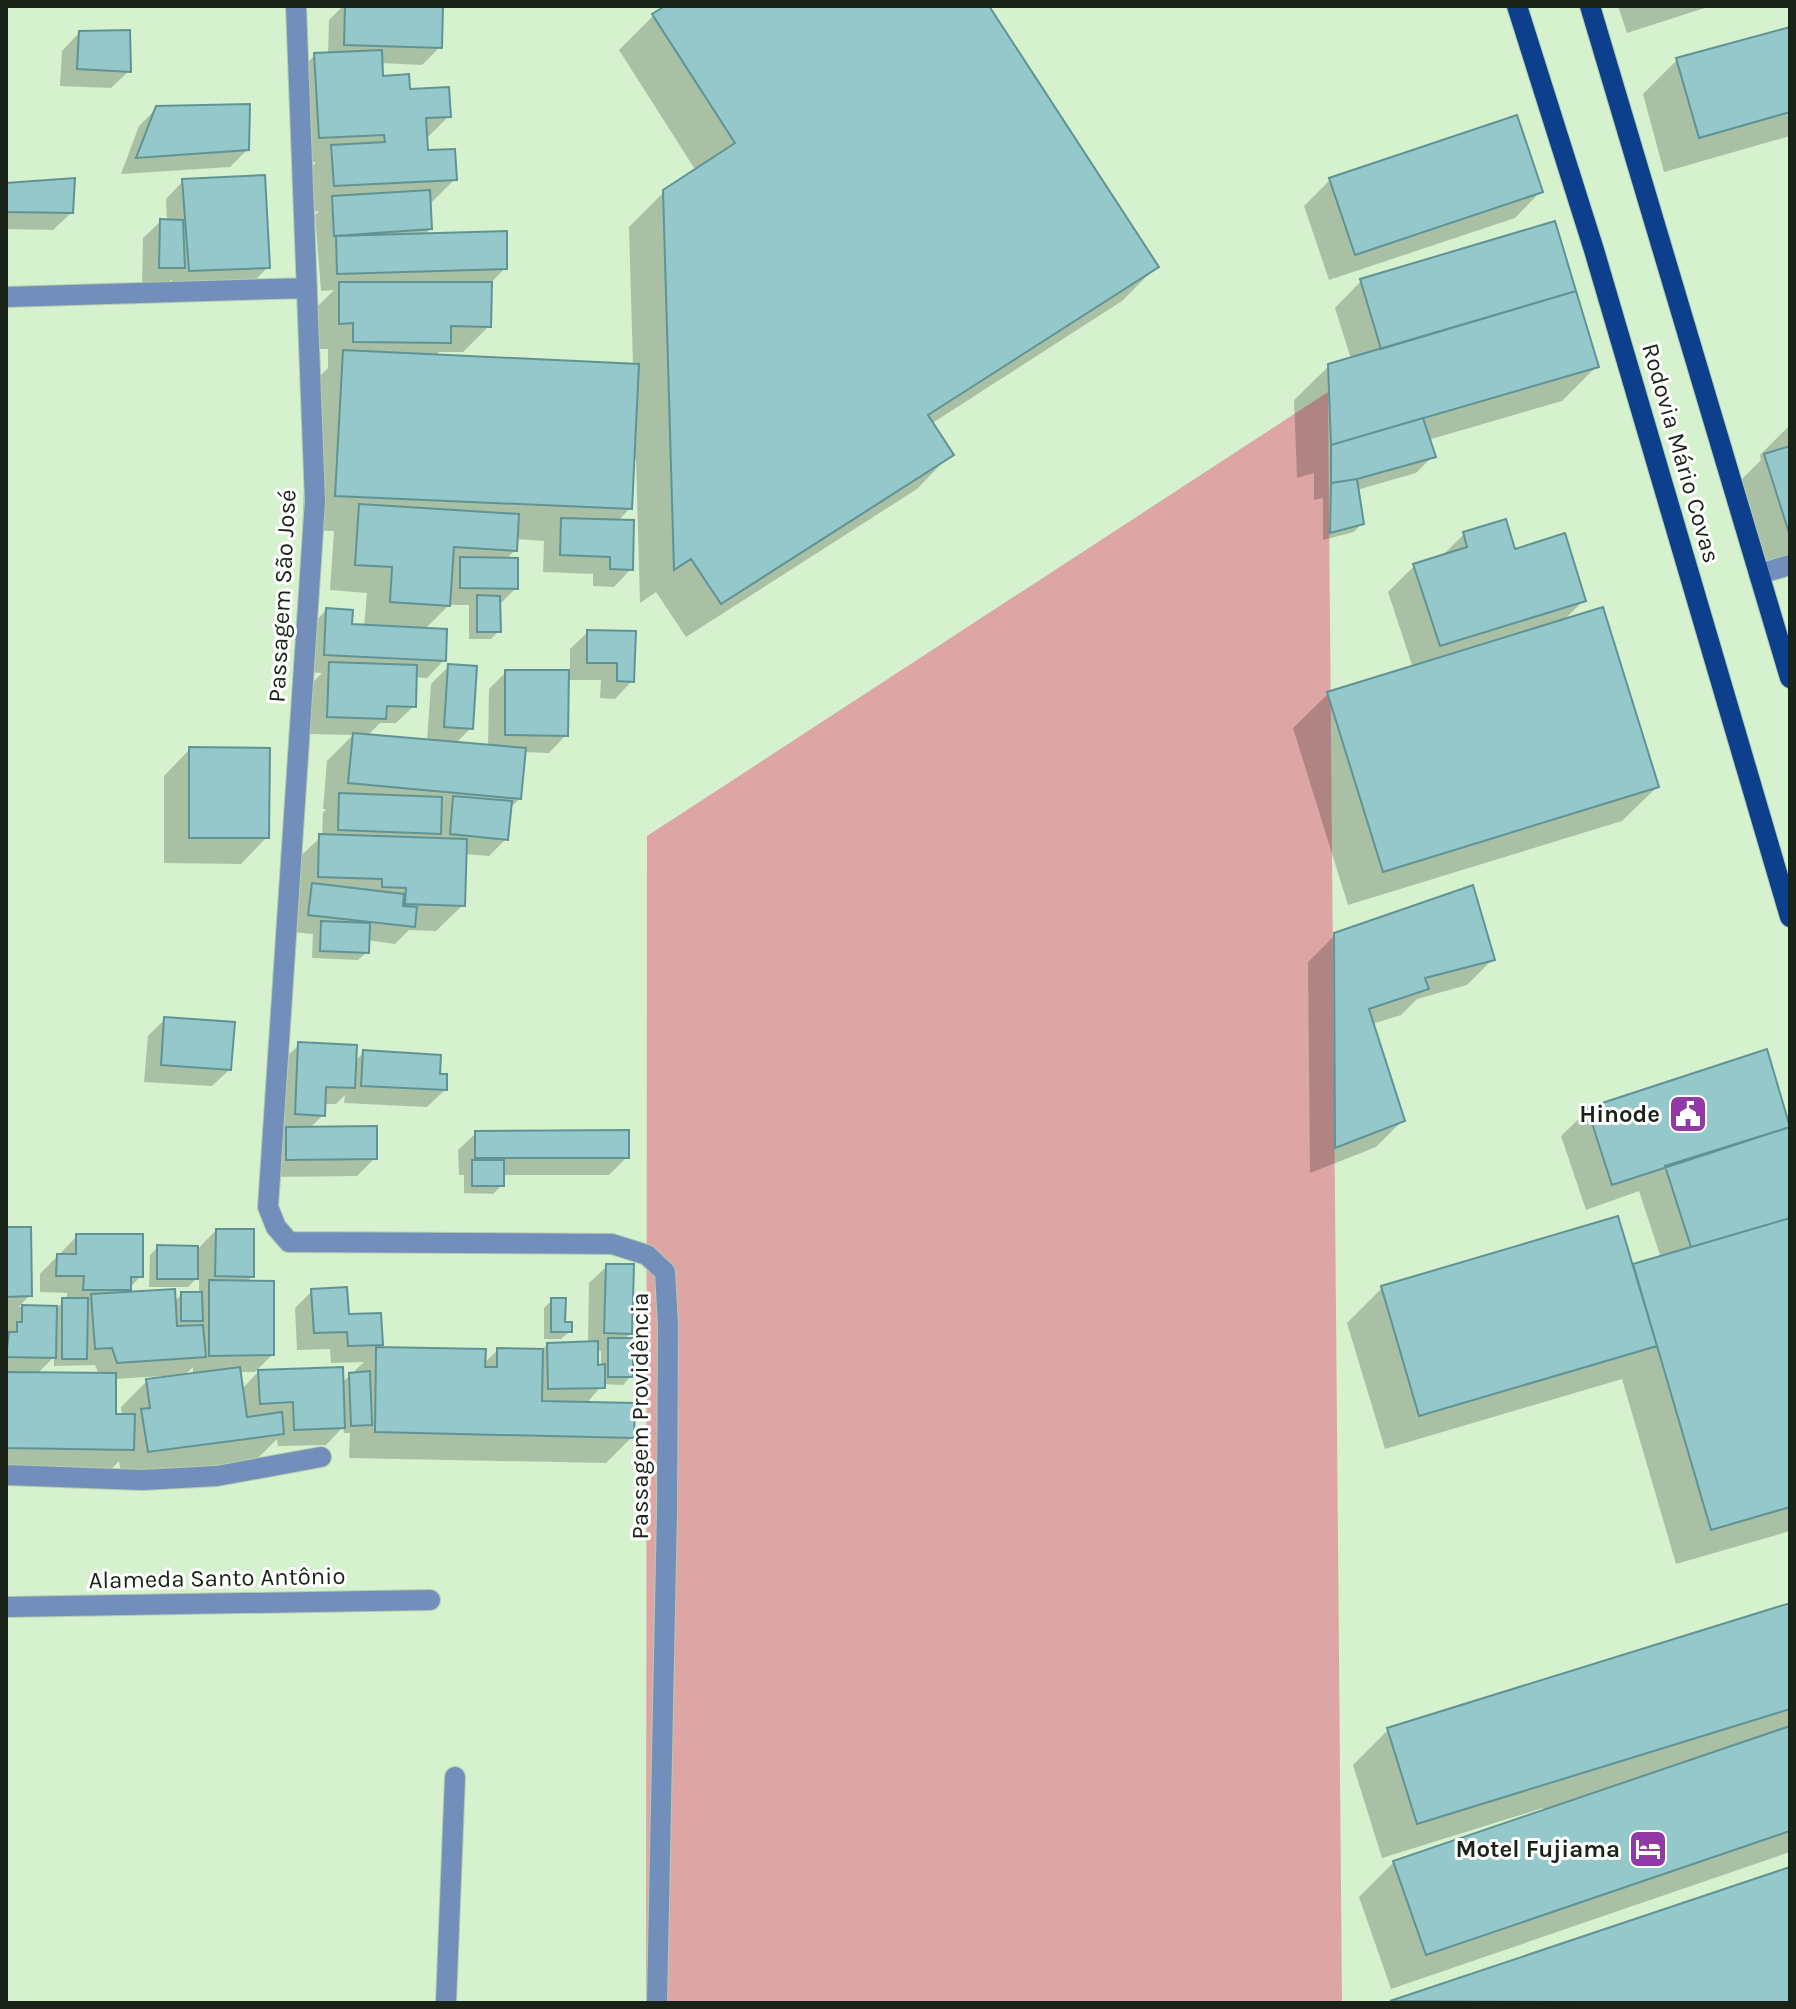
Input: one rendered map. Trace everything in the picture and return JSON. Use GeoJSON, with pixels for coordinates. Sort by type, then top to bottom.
{"type":"FeatureCollection","features":[{"type":"Feature","properties":{"kind":"main road","name":"Rodovia Mário Covas"},"geometry":{"type":"LineString","coordinates":[[1517,6],[1594,250],[1790,917]]}},
{"type":"Feature","properties":{"kind":"main road","name":"Rodovia Mário Covas"},"geometry":{"type":"LineString","coordinates":[[1590,6],[1790,678]]}},
{"type":"Feature","properties":{"kind":"street","name":"Passagem São José"},"geometry":{"type":"LineString","coordinates":[[269,1188],[315,501],[296,6]]}},
{"type":"Feature","properties":{"kind":"street"},"geometry":{"type":"LineString","coordinates":[[6,297],[307,288]]}},
{"type":"Feature","properties":{"kind":"street"},"geometry":{"type":"LineString","coordinates":[[1759,574],[1790,565]]}},
{"type":"Feature","properties":{"kind":"street","name":"Passagem Providência"},"geometry":{"type":"LineString","coordinates":[[269,1188],[268,1207],[276,1227],[289,1242],[612,1244],[647,1255],[665,1272],[668,1325],[667,1510],[657,2003]]}},
{"type":"Feature","properties":{"kind":"street"},"geometry":{"type":"LineString","coordinates":[[6,1475],[142,1480],[217,1476],[321,1457]]}},
{"type":"Feature","properties":{"kind":"street","name":"Alameda Santo Antônio"},"geometry":{"type":"LineString","coordinates":[[6,1607],[430,1600]]}},
{"type":"Feature","properties":{"kind":"street"},"geometry":{"type":"LineString","coordinates":[[446,2003],[455,1777]]}},
{"type":"Feature","properties":{"kind":"shaded area"},"geometry":{"type":"Polygon","coordinates":[[[1328,392],[1342,2003],[646,2003],[647,836],[1328,392]]]}},
{"type":"Feature","properties":{"kind":"building"},"geometry":{"type":"Polygon","coordinates":[[[345,6],[443,6],[442,48],[344,45],[345,6]]]}},
{"type":"Feature","properties":{"kind":"building"},"geometry":{"type":"Polygon","coordinates":[[[665,6],[989,6],[1159,267],[928,415],[954,455],[721,604],[691,559],[674,570],[663,190],[735,143],[652,14],[665,6]]]}},
{"type":"Feature","properties":{"kind":"building"},"geometry":{"type":"Polygon","coordinates":[[[1790,27],[1790,112],[1699,138],[1676,58],[1790,27]]]}},
{"type":"Feature","properties":{"kind":"building"},"geometry":{"type":"Polygon","coordinates":[[[130,30],[131,72],[77,69],[79,31],[130,30]]]}},
{"type":"Feature","properties":{"kind":"building"},"geometry":{"type":"Polygon","coordinates":[[[382,50],[383,76],[409,74],[410,89],[449,87],[451,117],[426,118],[428,150],[455,149],[457,180],[334,186],[331,145],[385,142],[384,135],[319,138],[314,53],[382,50]]]}},
{"type":"Feature","properties":{"kind":"building"},"geometry":{"type":"Polygon","coordinates":[[[250,104],[249,150],[136,158],[156,106],[250,104]]]}},
{"type":"Feature","properties":{"kind":"building"},"geometry":{"type":"Polygon","coordinates":[[[1517,115],[1543,192],[1355,255],[1329,178],[1517,115]]]}},
{"type":"Feature","properties":{"kind":"building"},"geometry":{"type":"Polygon","coordinates":[[[265,175],[270,268],[189,271],[182,179],[265,175]]]}},
{"type":"Feature","properties":{"kind":"building"},"geometry":{"type":"Polygon","coordinates":[[[75,178],[73,213],[6,212],[6,183],[75,178]]]}},
{"type":"Feature","properties":{"kind":"building"},"geometry":{"type":"Polygon","coordinates":[[[430,190],[432,229],[334,236],[332,196],[430,190]]]}},
{"type":"Feature","properties":{"kind":"building"},"geometry":{"type":"Polygon","coordinates":[[[160,219],[183,220],[185,268],[159,268],[160,219]]]}},
{"type":"Feature","properties":{"kind":"building"},"geometry":{"type":"Polygon","coordinates":[[[1555,221],[1576,291],[1381,349],[1360,279],[1555,221]]]}},
{"type":"Feature","properties":{"kind":"building"},"geometry":{"type":"Polygon","coordinates":[[[507,231],[507,269],[337,274],[336,236],[507,231]]]}},
{"type":"Feature","properties":{"kind":"building"},"geometry":{"type":"Polygon","coordinates":[[[339,282],[492,282],[491,327],[451,326],[451,343],[353,342],[353,323],[339,324],[339,282]]]}},
{"type":"Feature","properties":{"kind":"building"},"geometry":{"type":"Polygon","coordinates":[[[1576,291],[1599,367],[1331,445],[1328,364],[1576,291]]]}},
{"type":"Feature","properties":{"kind":"building"},"geometry":{"type":"Polygon","coordinates":[[[343,350],[639,364],[632,509],[335,496],[343,350]]]}},
{"type":"Feature","properties":{"kind":"building"},"geometry":{"type":"Polygon","coordinates":[[[1423,418],[1436,457],[1331,483],[1331,445],[1423,418]]]}},
{"type":"Feature","properties":{"kind":"building"},"geometry":{"type":"Polygon","coordinates":[[[1790,446],[1790,536],[1764,454],[1790,446]]]}},
{"type":"Feature","properties":{"kind":"building"},"geometry":{"type":"Polygon","coordinates":[[[1357,479],[1364,524],[1330,533],[1331,483],[1357,479]]]}},
{"type":"Feature","properties":{"kind":"building"},"geometry":{"type":"Polygon","coordinates":[[[359,504],[519,514],[517,551],[454,547],[450,606],[390,602],[392,567],[355,565],[359,504]]]}},
{"type":"Feature","properties":{"kind":"building"},"geometry":{"type":"Polygon","coordinates":[[[561,518],[634,520],[633,570],[610,569],[610,557],[560,555],[561,518]]]}},
{"type":"Feature","properties":{"kind":"building"},"geometry":{"type":"Polygon","coordinates":[[[1506,519],[1515,549],[1565,533],[1586,601],[1440,646],[1413,564],[1467,547],[1463,532],[1506,519]]]}},
{"type":"Feature","properties":{"kind":"building"},"geometry":{"type":"Polygon","coordinates":[[[460,557],[518,558],[518,589],[460,588],[460,557]]]}},
{"type":"Feature","properties":{"kind":"building"},"geometry":{"type":"Polygon","coordinates":[[[477,595],[500,596],[501,632],[477,632],[477,595]]]}},
{"type":"Feature","properties":{"kind":"building"},"geometry":{"type":"Polygon","coordinates":[[[1603,607],[1659,787],[1383,872],[1327,692],[1603,607]]]}},
{"type":"Feature","properties":{"kind":"building"},"geometry":{"type":"Polygon","coordinates":[[[326,608],[353,610],[352,624],[447,629],[446,661],[324,655],[326,608]]]}},
{"type":"Feature","properties":{"kind":"building"},"geometry":{"type":"Polygon","coordinates":[[[587,630],[636,631],[634,682],[617,681],[617,663],[587,663],[587,630]]]}},
{"type":"Feature","properties":{"kind":"building"},"geometry":{"type":"Polygon","coordinates":[[[329,662],[417,665],[416,707],[387,706],[386,719],[327,717],[329,662]]]}},
{"type":"Feature","properties":{"kind":"building"},"geometry":{"type":"Polygon","coordinates":[[[448,664],[477,666],[473,729],[444,727],[448,664]]]}},
{"type":"Feature","properties":{"kind":"building"},"geometry":{"type":"Polygon","coordinates":[[[505,670],[569,670],[568,736],[505,735],[505,670]]]}},
{"type":"Feature","properties":{"kind":"building"},"geometry":{"type":"Polygon","coordinates":[[[353,733],[526,748],[521,799],[348,783],[353,733]]]}},
{"type":"Feature","properties":{"kind":"building"},"geometry":{"type":"Polygon","coordinates":[[[189,747],[270,748],[269,838],[189,838],[189,747]]]}},
{"type":"Feature","properties":{"kind":"building"},"geometry":{"type":"Polygon","coordinates":[[[339,793],[442,797],[441,834],[338,830],[339,793]]]}},
{"type":"Feature","properties":{"kind":"building"},"geometry":{"type":"Polygon","coordinates":[[[453,796],[512,801],[508,840],[450,834],[453,796]]]}},
{"type":"Feature","properties":{"kind":"building"},"geometry":{"type":"Polygon","coordinates":[[[319,834],[467,839],[465,906],[405,904],[406,888],[382,887],[382,879],[318,877],[319,834]]]}},
{"type":"Feature","properties":{"kind":"building"},"geometry":{"type":"Polygon","coordinates":[[[312,883],[404,894],[403,906],[417,907],[415,927],[308,915],[312,883]]]}},
{"type":"Feature","properties":{"kind":"building"},"geometry":{"type":"Polygon","coordinates":[[[1473,885],[1495,960],[1425,978],[1429,989],[1369,1009],[1405,1121],[1335,1148],[1334,933],[1473,885]]]}},
{"type":"Feature","properties":{"kind":"building"},"geometry":{"type":"Polygon","coordinates":[[[321,921],[370,923],[369,953],[320,951],[321,921]]]}},
{"type":"Feature","properties":{"kind":"building"},"geometry":{"type":"Polygon","coordinates":[[[164,1017],[235,1022],[231,1070],[161,1065],[164,1017]]]}},
{"type":"Feature","properties":{"kind":"building"},"geometry":{"type":"Polygon","coordinates":[[[298,1042],[357,1045],[355,1088],[326,1087],[325,1116],[295,1114],[298,1042]]]}},
{"type":"Feature","properties":{"kind":"building","name":"Hinode"},"geometry":{"type":"Polygon","coordinates":[[[1767,1049],[1790,1127],[1612,1185],[1587,1108],[1767,1049]]]}},
{"type":"Feature","properties":{"kind":"building"},"geometry":{"type":"Polygon","coordinates":[[[363,1050],[441,1055],[440,1074],[447,1074],[447,1090],[361,1086],[363,1050]]]}},
{"type":"Feature","properties":{"kind":"building"},"geometry":{"type":"Polygon","coordinates":[[[377,1126],[377,1159],[286,1160],[286,1127],[377,1126]]]}},
{"type":"Feature","properties":{"kind":"building"},"geometry":{"type":"Polygon","coordinates":[[[1790,1127],[1790,1218],[1691,1247],[1665,1166],[1790,1127]]]}},
{"type":"Feature","properties":{"kind":"building"},"geometry":{"type":"Polygon","coordinates":[[[629,1130],[629,1158],[475,1158],[475,1131],[629,1130]]]}},
{"type":"Feature","properties":{"kind":"building"},"geometry":{"type":"Polygon","coordinates":[[[472,1160],[504,1160],[504,1186],[472,1186],[472,1160]]]}},
{"type":"Feature","properties":{"kind":"building"},"geometry":{"type":"Polygon","coordinates":[[[1618,1216],[1657,1346],[1419,1416],[1381,1286],[1618,1216]]]}},
{"type":"Feature","properties":{"kind":"building"},"geometry":{"type":"Polygon","coordinates":[[[1790,1218],[1790,1507],[1711,1530],[1633,1264],[1790,1218]]]}},
{"type":"Feature","properties":{"kind":"building"},"geometry":{"type":"Polygon","coordinates":[[[6,1227],[31,1227],[32,1296],[6,1297],[6,1227]]]}},
{"type":"Feature","properties":{"kind":"building"},"geometry":{"type":"Polygon","coordinates":[[[216,1229],[254,1229],[254,1277],[215,1276],[216,1229]]]}},
{"type":"Feature","properties":{"kind":"building"},"geometry":{"type":"Polygon","coordinates":[[[76,1234],[143,1234],[143,1277],[131,1277],[131,1290],[83,1290],[84,1276],[56,1276],[57,1254],[76,1254],[76,1234]]]}},
{"type":"Feature","properties":{"kind":"building"},"geometry":{"type":"Polygon","coordinates":[[[157,1245],[198,1246],[198,1279],[157,1279],[157,1245]]]}},
{"type":"Feature","properties":{"kind":"building"},"geometry":{"type":"Polygon","coordinates":[[[606,1264],[634,1264],[632,1334],[604,1333],[606,1264]]]}},
{"type":"Feature","properties":{"kind":"building"},"geometry":{"type":"Polygon","coordinates":[[[209,1280],[274,1281],[274,1355],[209,1356],[209,1280]]]}},
{"type":"Feature","properties":{"kind":"building"},"geometry":{"type":"Polygon","coordinates":[[[347,1287],[349,1314],[381,1313],[383,1345],[348,1346],[347,1332],[314,1333],[311,1289],[347,1287]]]}},
{"type":"Feature","properties":{"kind":"building"},"geometry":{"type":"Polygon","coordinates":[[[175,1289],[177,1326],[203,1325],[206,1357],[117,1363],[112,1348],[95,1349],[91,1294],[175,1289]]]}},
{"type":"Feature","properties":{"kind":"building"},"geometry":{"type":"Polygon","coordinates":[[[181,1292],[202,1292],[203,1321],[181,1321],[181,1292]]]}},
{"type":"Feature","properties":{"kind":"building"},"geometry":{"type":"Polygon","coordinates":[[[62,1298],[88,1298],[87,1359],[62,1359],[62,1298]]]}},
{"type":"Feature","properties":{"kind":"building"},"geometry":{"type":"Polygon","coordinates":[[[551,1298],[566,1298],[565,1322],[572,1322],[572,1332],[551,1332],[551,1298]]]}},
{"type":"Feature","properties":{"kind":"building"},"geometry":{"type":"Polygon","coordinates":[[[22,1305],[57,1306],[56,1358],[6,1357],[9,1332],[17,1332],[17,1322],[22,1322],[22,1305]]]}},
{"type":"Feature","properties":{"kind":"building"},"geometry":{"type":"Polygon","coordinates":[[[608,1338],[633,1338],[633,1377],[608,1377],[608,1338]]]}},
{"type":"Feature","properties":{"kind":"building"},"geometry":{"type":"Polygon","coordinates":[[[598,1341],[598,1365],[605,1364],[605,1388],[548,1389],[547,1343],[598,1341]]]}},
{"type":"Feature","properties":{"kind":"building"},"geometry":{"type":"Polygon","coordinates":[[[376,1347],[486,1349],[485,1367],[497,1367],[497,1348],[543,1349],[542,1401],[635,1403],[634,1438],[375,1432],[376,1347]]]}},
{"type":"Feature","properties":{"kind":"building"},"geometry":{"type":"Polygon","coordinates":[[[240,1367],[247,1417],[282,1412],[284,1434],[148,1452],[141,1409],[150,1408],[146,1379],[240,1367]]]}},
{"type":"Feature","properties":{"kind":"building"},"geometry":{"type":"Polygon","coordinates":[[[343,1367],[345,1428],[294,1430],[293,1402],[260,1404],[258,1370],[343,1367]]]}},
{"type":"Feature","properties":{"kind":"building"},"geometry":{"type":"Polygon","coordinates":[[[370,1371],[372,1425],[351,1426],[349,1373],[370,1371]]]}},
{"type":"Feature","properties":{"kind":"building"},"geometry":{"type":"Polygon","coordinates":[[[6,1372],[116,1373],[116,1414],[135,1414],[134,1450],[6,1448],[6,1372]]]}},
{"type":"Feature","properties":{"kind":"building"},"geometry":{"type":"Polygon","coordinates":[[[1790,1603],[1790,1709],[1417,1824],[1387,1728],[1790,1603]]]}},
{"type":"Feature","properties":{"kind":"building"},"geometry":{"type":"Polygon","coordinates":[[[1790,1726],[1790,1831],[1426,1955],[1393,1861],[1790,1726]]]}},
{"type":"Feature","properties":{"kind":"building"},"geometry":{"type":"Polygon","coordinates":[[[1790,1867],[1790,2002],[1390,2001],[1790,1867]]]}},
{"type":"Feature","properties":{"kind":"place","name":"Hinode"},"geometry":{"type":"Point","coordinates":[1688,1114]}},
{"type":"Feature","properties":{"kind":"place","name":"Motel Fujiama"},"geometry":{"type":"Point","coordinates":[1648,1849]}}]}
